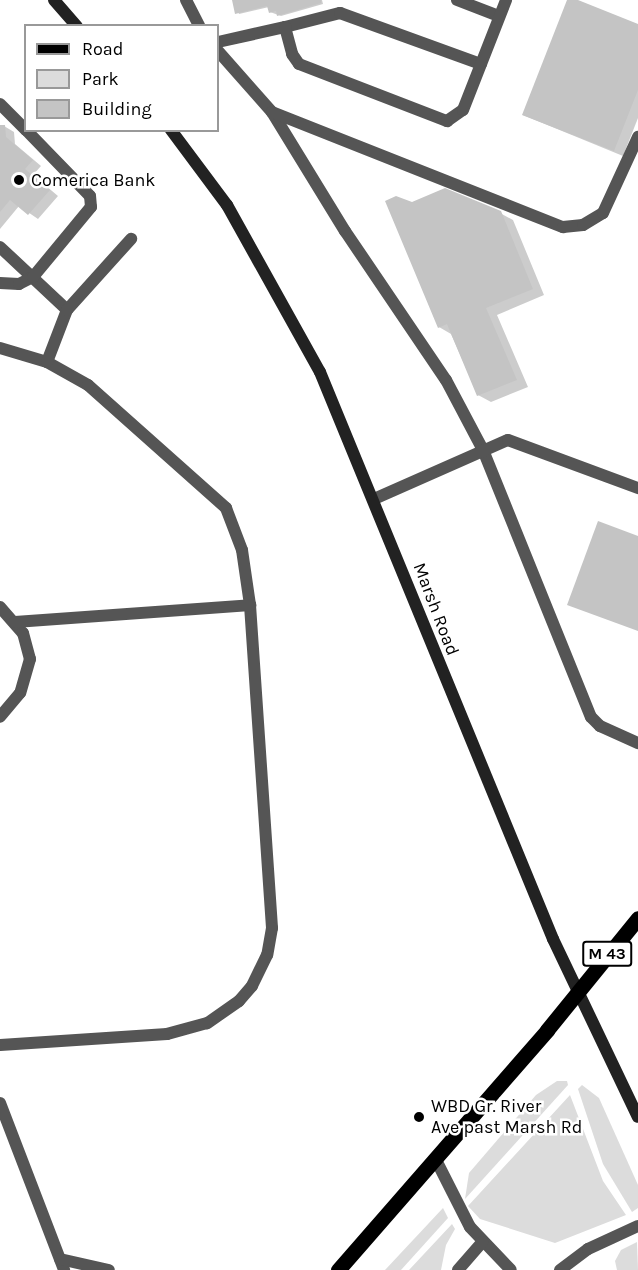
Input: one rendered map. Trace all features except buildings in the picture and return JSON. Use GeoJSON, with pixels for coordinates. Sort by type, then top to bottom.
{"type":"FeatureCollection","features":[{"type":"Feature","properties":{"kind":"main road"},"geometry":{"type":"LineString","coordinates":[[54,0],[75,24]]}},
{"type":"Feature","properties":{"kind":"main road","name":"Marsh Road"},"geometry":{"type":"LineString","coordinates":[[172,132],[227,205],[314,361],[374,499],[455,708],[578,991],[638,1117]]}},
{"type":"Feature","properties":{"kind":"main road","name":"M 43"},"geometry":{"type":"LineString","coordinates":[[338,1270],[638,918]]}},
{"type":"Feature","properties":{"kind":"lane"},"geometry":{"type":"LineString","coordinates":[[186,0],[198,24]]}},
{"type":"Feature","properties":{"kind":"lane"},"geometry":{"type":"LineString","coordinates":[[457,0],[499,16]]}},
{"type":"Feature","properties":{"kind":"lane"},"geometry":{"type":"LineString","coordinates":[[285,27],[293,58],[298,64],[447,121],[463,110],[506,0]]}},
{"type":"Feature","properties":{"kind":"lane"},"geometry":{"type":"LineString","coordinates":[[219,42],[340,13],[481,64]]}},
{"type":"Feature","properties":{"kind":"lane"},"geometry":{"type":"LineString","coordinates":[[219,52],[272,112],[345,231],[446,380],[483,450],[591,717],[600,726],[638,743]]}},
{"type":"Feature","properties":{"kind":"lane"},"geometry":{"type":"LineString","coordinates":[[0,104],[24,128]]}},
{"type":"Feature","properties":{"kind":"lane"},"geometry":{"type":"LineString","coordinates":[[272,112],[563,227],[583,225],[603,213],[637,140]]}},
{"type":"Feature","properties":{"kind":"lane"},"geometry":{"type":"LineString","coordinates":[[0,283],[19,284],[33,277],[89,213],[92,202],[28,132]]}},
{"type":"Feature","properties":{"kind":"lane"},"geometry":{"type":"LineString","coordinates":[[47,362],[67,310],[131,239]]}},
{"type":"Feature","properties":{"kind":"lane"},"geometry":{"type":"LineString","coordinates":[[0,246],[67,310]]}},
{"type":"Feature","properties":{"kind":"lane"},"geometry":{"type":"LineString","coordinates":[[0,348],[47,362],[88,385],[226,508],[242,550],[250,605],[272,917],[267,955],[256,978],[224,1013],[187,1030],[0,1045]]}},
{"type":"Feature","properties":{"kind":"lane"},"geometry":{"type":"LineString","coordinates":[[374,499],[503,441],[517,441],[638,488]]}},
{"type":"Feature","properties":{"kind":"lane"},"geometry":{"type":"LineString","coordinates":[[15,622],[250,605]]}},
{"type":"Feature","properties":{"kind":"lane"},"geometry":{"type":"LineString","coordinates":[[0,607],[15,622],[28,645],[30,669],[20,693],[0,717]]}},
{"type":"Feature","properties":{"kind":"lane"},"geometry":{"type":"LineString","coordinates":[[0,1103],[62,1264],[109,1270]]}},
{"type":"Feature","properties":{"kind":"lane"},"geometry":{"type":"LineString","coordinates":[[435,1158],[459,1210],[503,1268]]}},
{"type":"Feature","properties":{"kind":"lane"},"geometry":{"type":"LineString","coordinates":[[560,1270],[588,1249],[638,1226]]}},
{"type":"Feature","properties":{"kind":"lane"},"geometry":{"type":"LineString","coordinates":[[458,1270],[482,1242]]}},
{"type":"Feature","properties":{"kind":"green space"},"geometry":{"type":"Polygon","coordinates":[[[557,1081],[567,1081],[568,1085],[465,1199],[469,1173],[536,1095],[557,1081]]]}},
{"type":"Feature","properties":{"kind":"green space"},"geometry":{"type":"Polygon","coordinates":[[[582,1085],[599,1098],[638,1185],[638,1208],[632,1212],[603,1164],[578,1089],[582,1085]]]}},
{"type":"Feature","properties":{"kind":"green space"},"geometry":{"type":"Polygon","coordinates":[[[570,1095],[603,1181],[626,1215],[555,1243],[480,1219],[468,1206],[570,1095]]]}},
{"type":"Feature","properties":{"kind":"green space"},"geometry":{"type":"Polygon","coordinates":[[[443,1208],[448,1218],[401,1270],[385,1270],[443,1208]]]}},
{"type":"Feature","properties":{"kind":"green space"},"geometry":{"type":"Polygon","coordinates":[[[452,1224],[455,1229],[446,1245],[441,1270],[409,1270],[452,1224]]]}},
{"type":"Feature","properties":{"kind":"green space"},"geometry":{"type":"Polygon","coordinates":[[[637,1242],[638,1270],[617,1270],[615,1261],[621,1250],[637,1242]]]}},
{"type":"Feature","properties":{"kind":"place","name":"Comerica Bank"},"geometry":{"type":"Point","coordinates":[19,180]}},
{"type":"Feature","properties":{"kind":"place","name":"WBD Gr. River Ave past Marsh Rd"},"geometry":{"type":"Point","coordinates":[419,1117]}}]}
